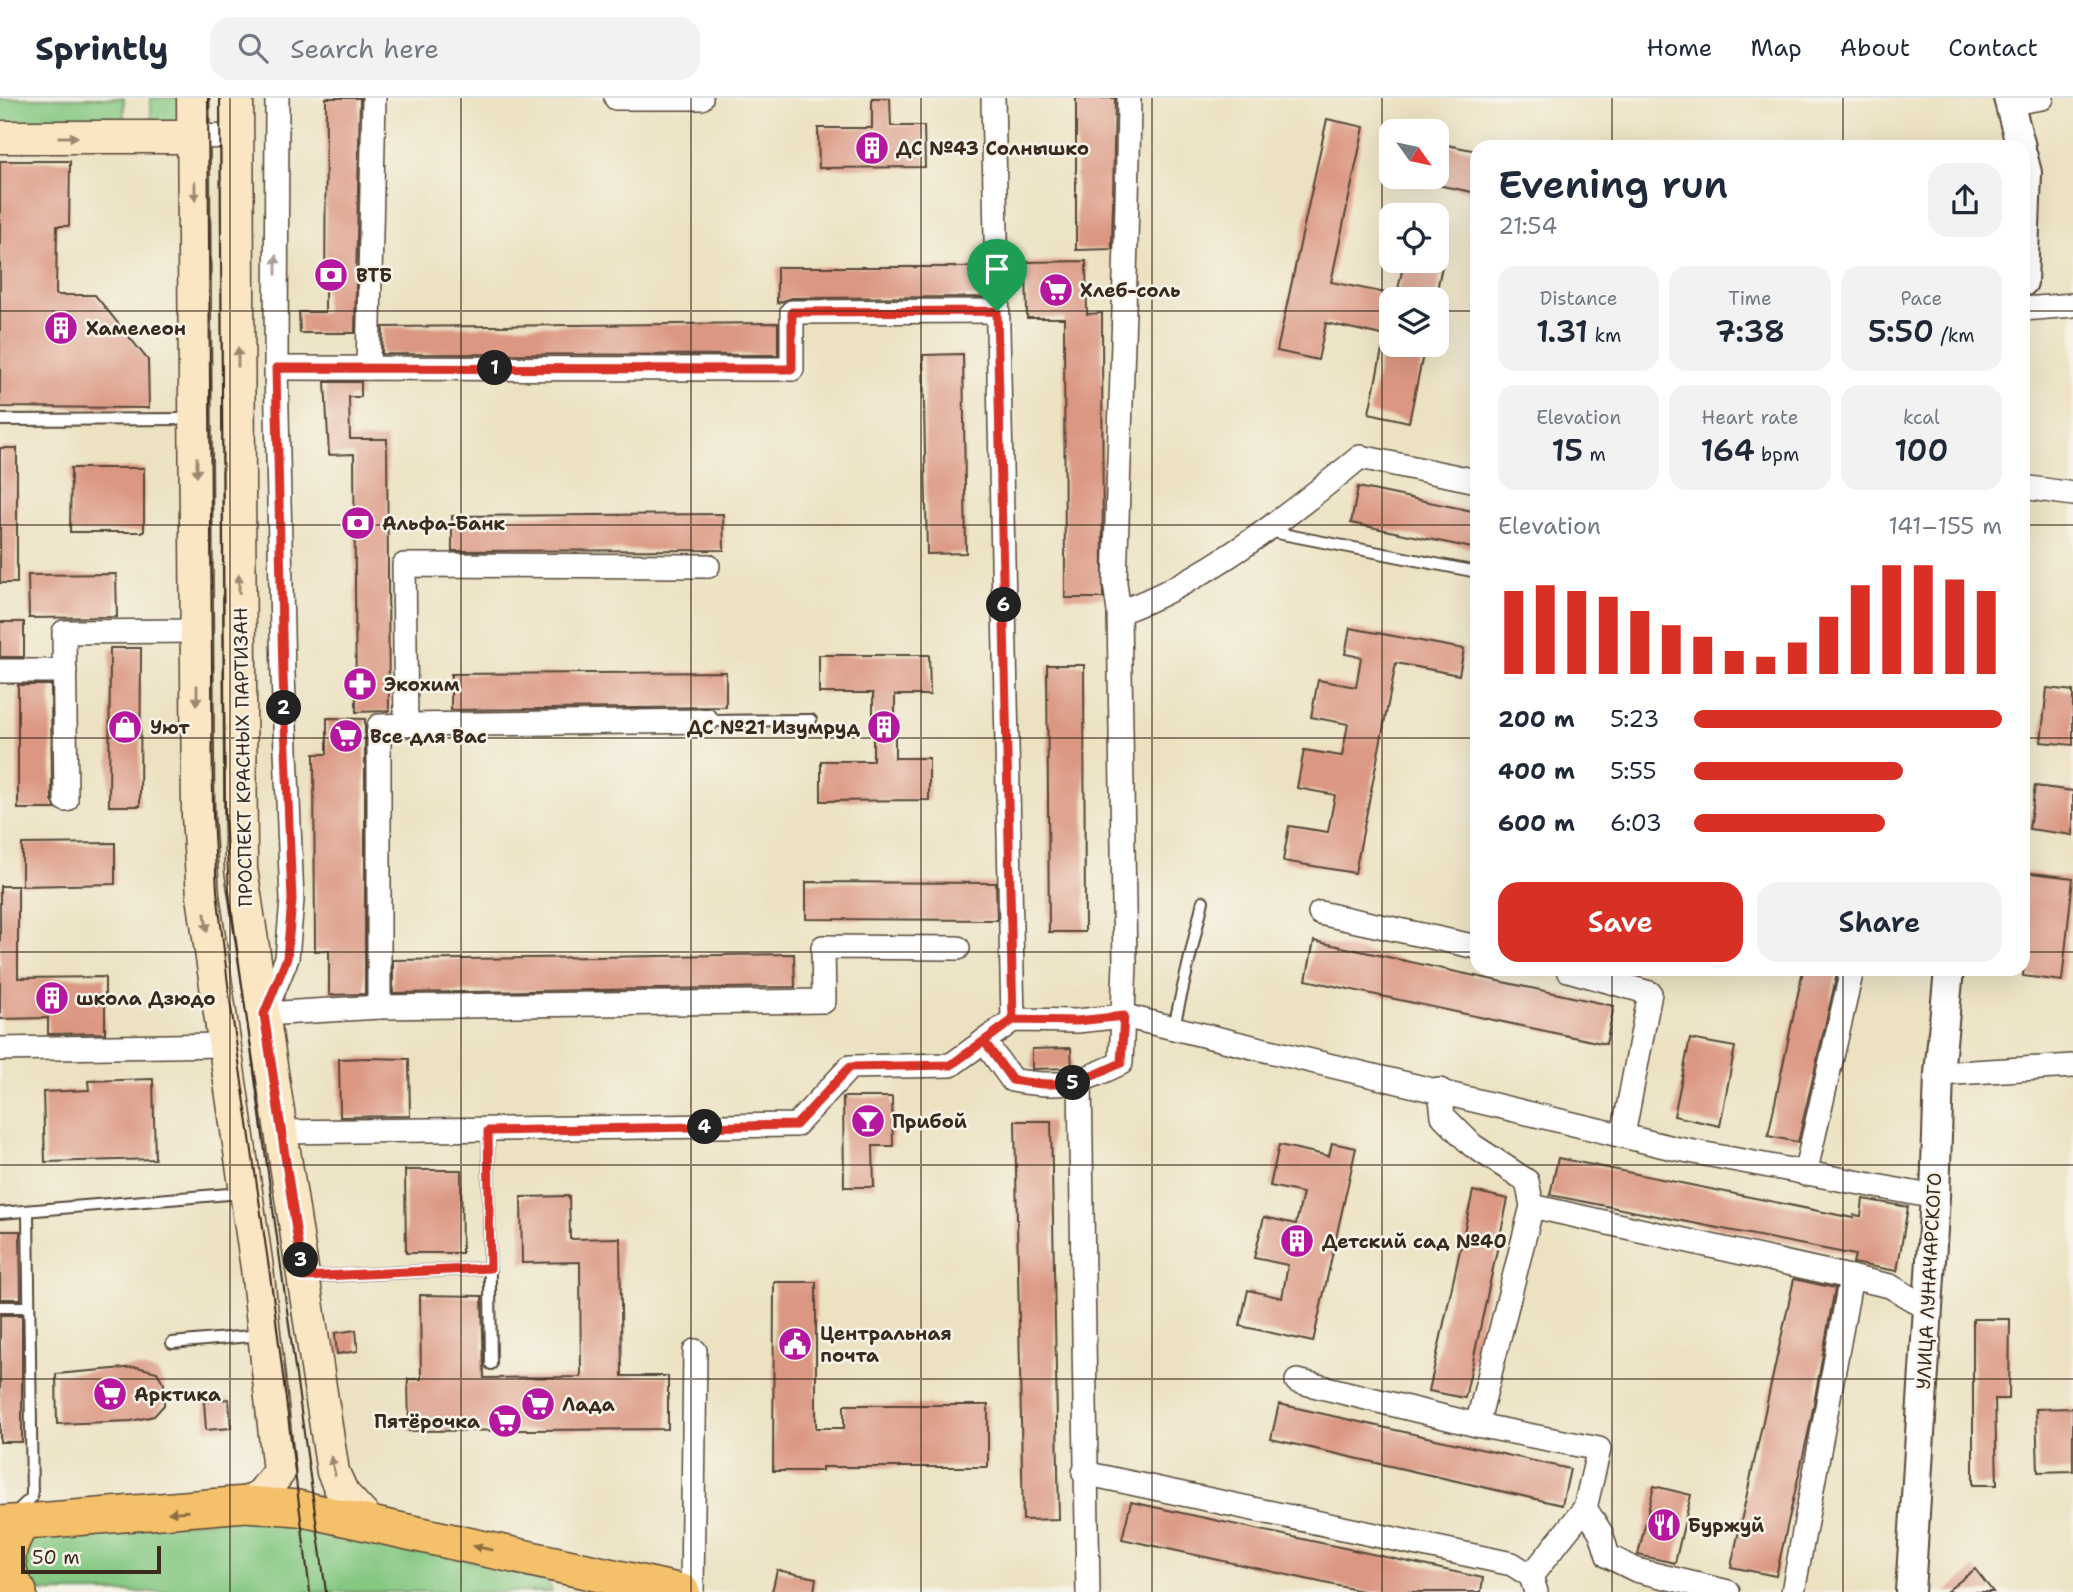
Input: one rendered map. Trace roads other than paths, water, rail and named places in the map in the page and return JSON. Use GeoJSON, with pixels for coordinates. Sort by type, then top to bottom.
{"type":"FeatureCollection","features":[{"type":"Feature","properties":{"kind":"main road"},"geometry":{"type":"LineString","coordinates":[[193,98],[198,419],[198,816],[203,896],[279,1472],[262,1494],[246,1504]]}},
{"type":"Feature","properties":{"kind":"main road","name":"ПРОСПЕКТ КРАСНЫХ ПАРТИЗАН"},"geometry":{"type":"LineString","coordinates":[[237,98],[242,869],[333,1472],[343,1494],[369,1522]]}},
{"type":"Feature","properties":{"kind":"main road"},"geometry":{"type":"LineString","coordinates":[[0,137],[194,136]]}},
{"type":"Feature","properties":{"kind":"main road"},"geometry":{"type":"LineString","coordinates":[[19,1592],[11,1580],[7,1562],[10,1541],[8,1524],[246,1504],[298,1508],[369,1522],[558,1578],[682,1592]]}},
{"type":"Feature","properties":{"kind":"street"},"geometry":{"type":"LineString","coordinates":[[277,98],[276,368],[283,675],[292,900],[287,958],[264,1014],[379,1007],[824,1001],[823,947],[958,948]]}},
{"type":"Feature","properties":{"kind":"street"},"geometry":{"type":"LineString","coordinates":[[368,368],[374,98]]}},
{"type":"Feature","properties":{"kind":"street"},"geometry":{"type":"LineString","coordinates":[[616,98],[701,98]]}},
{"type":"Feature","properties":{"kind":"street"},"geometry":{"type":"LineString","coordinates":[[993,98],[1013,1020]]}},
{"type":"Feature","properties":{"kind":"street"},"geometry":{"type":"LineString","coordinates":[[984,1041],[1012,1080],[1043,1086],[1080,1082],[1121,1063],[1124,1016],[1119,612],[1115,583],[1122,328],[1128,259],[1129,98]]}},
{"type":"Feature","properties":{"kind":"street"},"geometry":{"type":"LineString","coordinates":[[2019,140],[2009,100],[2042,98]]}},
{"type":"Feature","properties":{"kind":"street"},"geometry":{"type":"LineString","coordinates":[[194,136],[238,136]]}},
{"type":"Feature","properties":{"kind":"street"},"geometry":{"type":"LineString","coordinates":[[2030,308],[2073,305]]}},
{"type":"Feature","properties":{"kind":"street"},"geometry":{"type":"LineString","coordinates":[[276,368],[792,369],[792,312],[997,311]]}},
{"type":"Feature","properties":{"kind":"street"},"geometry":{"type":"LineString","coordinates":[[1119,612],[1152,601],[1266,531],[1360,457],[1470,480]]}},
{"type":"Feature","properties":{"kind":"street"},"geometry":{"type":"LineString","coordinates":[[2030,488],[2073,494]]}},
{"type":"Feature","properties":{"kind":"street"},"geometry":{"type":"LineString","coordinates":[[405,725],[404,565],[708,566]]}},
{"type":"Feature","properties":{"kind":"street"},"geometry":{"type":"LineString","coordinates":[[66,800],[64,632],[197,631]]}},
{"type":"Feature","properties":{"kind":"street"},"geometry":{"type":"LineString","coordinates":[[0,671],[65,671]]}},
{"type":"Feature","properties":{"kind":"street"},"geometry":{"type":"LineString","coordinates":[[379,1007],[379,726],[707,721]]}},
{"type":"Feature","properties":{"kind":"street"},"geometry":{"type":"LineString","coordinates":[[1320,913],[1470,945]]}},
{"type":"Feature","properties":{"kind":"street"},"geometry":{"type":"LineString","coordinates":[[1589,976],[1650,993],[1623,1135]]}},
{"type":"Feature","properties":{"kind":"street"},"geometry":{"type":"LineString","coordinates":[[1805,1174],[1851,976]]}},
{"type":"Feature","properties":{"kind":"street","name":"УЛИЦА ЛУНАЧАРСКОГО"},"geometry":{"type":"LineString","coordinates":[[1910,1592],[1935,1197],[1939,1074],[1948,976]]}},
{"type":"Feature","properties":{"kind":"street"},"geometry":{"type":"LineString","coordinates":[[282,1132],[796,1125],[850,1067],[951,1065],[1013,1020],[1077,1021],[1124,1016],[1623,1135],[1805,1174],[1935,1197]]}},
{"type":"Feature","properties":{"kind":"street"},"geometry":{"type":"LineString","coordinates":[[0,1049],[223,1045]]}},
{"type":"Feature","properties":{"kind":"street"},"geometry":{"type":"LineString","coordinates":[[1939,1074],[2073,1066]]}},
{"type":"Feature","properties":{"kind":"street"},"geometry":{"type":"LineString","coordinates":[[1080,1082],[1084,1473],[1088,1592]]}},
{"type":"Feature","properties":{"kind":"street"},"geometry":{"type":"LineString","coordinates":[[1440,1090],[1443,1116],[1472,1145],[1527,1181],[1532,1206],[1477,1425]]}},
{"type":"Feature","properties":{"kind":"street"},"geometry":{"type":"LineString","coordinates":[[1532,1206],[1890,1286],[1927,1308]]}},
{"type":"Feature","properties":{"kind":"street"},"geometry":{"type":"LineString","coordinates":[[1793,1592],[1851,1278]]}},
{"type":"Feature","properties":{"kind":"street"},"geometry":{"type":"LineString","coordinates":[[692,1592],[695,1351]]}},
{"type":"Feature","properties":{"kind":"street"},"geometry":{"type":"LineString","coordinates":[[1084,1473],[1512,1564],[1534,1584],[1585,1508],[1598,1449],[1477,1425],[1297,1381]]}},
{"type":"Feature","properties":{"kind":"street"},"geometry":{"type":"LineString","coordinates":[[1585,1508],[1601,1533],[1608,1556],[1636,1570],[1728,1592]]}},
{"type":"Feature","properties":{"kind":"lane"},"geometry":{"type":"LineString","coordinates":[[0,420],[198,419]]}},
{"type":"Feature","properties":{"kind":"lane"},"geometry":{"type":"LineString","coordinates":[[1266,531],[1470,571]]}},
{"type":"Feature","properties":{"kind":"lane"},"geometry":{"type":"LineString","coordinates":[[707,721],[811,720]]}},
{"type":"Feature","properties":{"kind":"lane"},"geometry":{"type":"LineString","coordinates":[[1174,1026],[1203,901]]}},
{"type":"Feature","properties":{"kind":"lane"},"geometry":{"type":"LineString","coordinates":[[488,1131],[491,1364]]}},
{"type":"Feature","properties":{"kind":"lane"},"geometry":{"type":"LineString","coordinates":[[0,1213],[28,1213],[244,1192]]}},
{"type":"Feature","properties":{"kind":"lane"},"geometry":{"type":"LineString","coordinates":[[8,1524],[32,1497],[28,1213]]}},
{"type":"Feature","properties":{"kind":"lane"},"geometry":{"type":"LineString","coordinates":[[303,1277],[490,1268]]}},
{"type":"Feature","properties":{"kind":"lane"},"geometry":{"type":"LineString","coordinates":[[0,1307],[29,1307]]}},
{"type":"Feature","properties":{"kind":"lane"},"geometry":{"type":"LineString","coordinates":[[172,1343],[263,1335]]}},
{"type":"Feature","properties":{"kind":"tram line"},"geometry":{"type":"LineString","coordinates":[[208,98],[213,816],[217,891],[273,1296],[310,1592]]}},
{"type":"Feature","properties":{"kind":"tram line"},"geometry":{"type":"LineString","coordinates":[[220,98],[225,816],[229,891],[326,1592]]}},
{"type":"Feature","properties":{"kind":"place","name":"ДС №43 Солнышко"},"geometry":{"type":"Point","coordinates":[872,148]}},
{"type":"Feature","properties":{"kind":"place","name":"ВТБ"},"geometry":{"type":"Point","coordinates":[331,275]}},
{"type":"Feature","properties":{"kind":"place","name":"Хлеб-соль"},"geometry":{"type":"Point","coordinates":[1056,290]}},
{"type":"Feature","properties":{"kind":"place","name":"Хамелеон"},"geometry":{"type":"Point","coordinates":[61,328]}},
{"type":"Feature","properties":{"kind":"place","name":"Альфа-Банк"},"geometry":{"type":"Point","coordinates":[358,523]}},
{"type":"Feature","properties":{"kind":"place","name":"Экохим"},"geometry":{"type":"Point","coordinates":[360,684]}},
{"type":"Feature","properties":{"kind":"place","name":"Уют"},"geometry":{"type":"Point","coordinates":[125,727]}},
{"type":"Feature","properties":{"kind":"place","name":"ДС №21 Изумруд"},"geometry":{"type":"Point","coordinates":[884,727]}},
{"type":"Feature","properties":{"kind":"place","name":"Все для Вас"},"geometry":{"type":"Point","coordinates":[346,736]}},
{"type":"Feature","properties":{"kind":"place","name":"школа Дзюдо"},"geometry":{"type":"Point","coordinates":[52,998]}},
{"type":"Feature","properties":{"kind":"place","name":"Прибой"},"geometry":{"type":"Point","coordinates":[868,1121]}},
{"type":"Feature","properties":{"kind":"place","name":"Детский сад №40"},"geometry":{"type":"Point","coordinates":[1297,1241]}},
{"type":"Feature","properties":{"kind":"place","name":"Центральная почта"},"geometry":{"type":"Point","coordinates":[795,1344]}},
{"type":"Feature","properties":{"kind":"place","name":"Арктика"},"geometry":{"type":"Point","coordinates":[110,1394]}},
{"type":"Feature","properties":{"kind":"place","name":"Лада"},"geometry":{"type":"Point","coordinates":[538,1404]}},
{"type":"Feature","properties":{"kind":"place","name":"Пятёрочка"},"geometry":{"type":"Point","coordinates":[505,1421]}},
{"type":"Feature","properties":{"kind":"place","name":"Буржуй"},"geometry":{"type":"Point","coordinates":[1664,1525]}}]}
